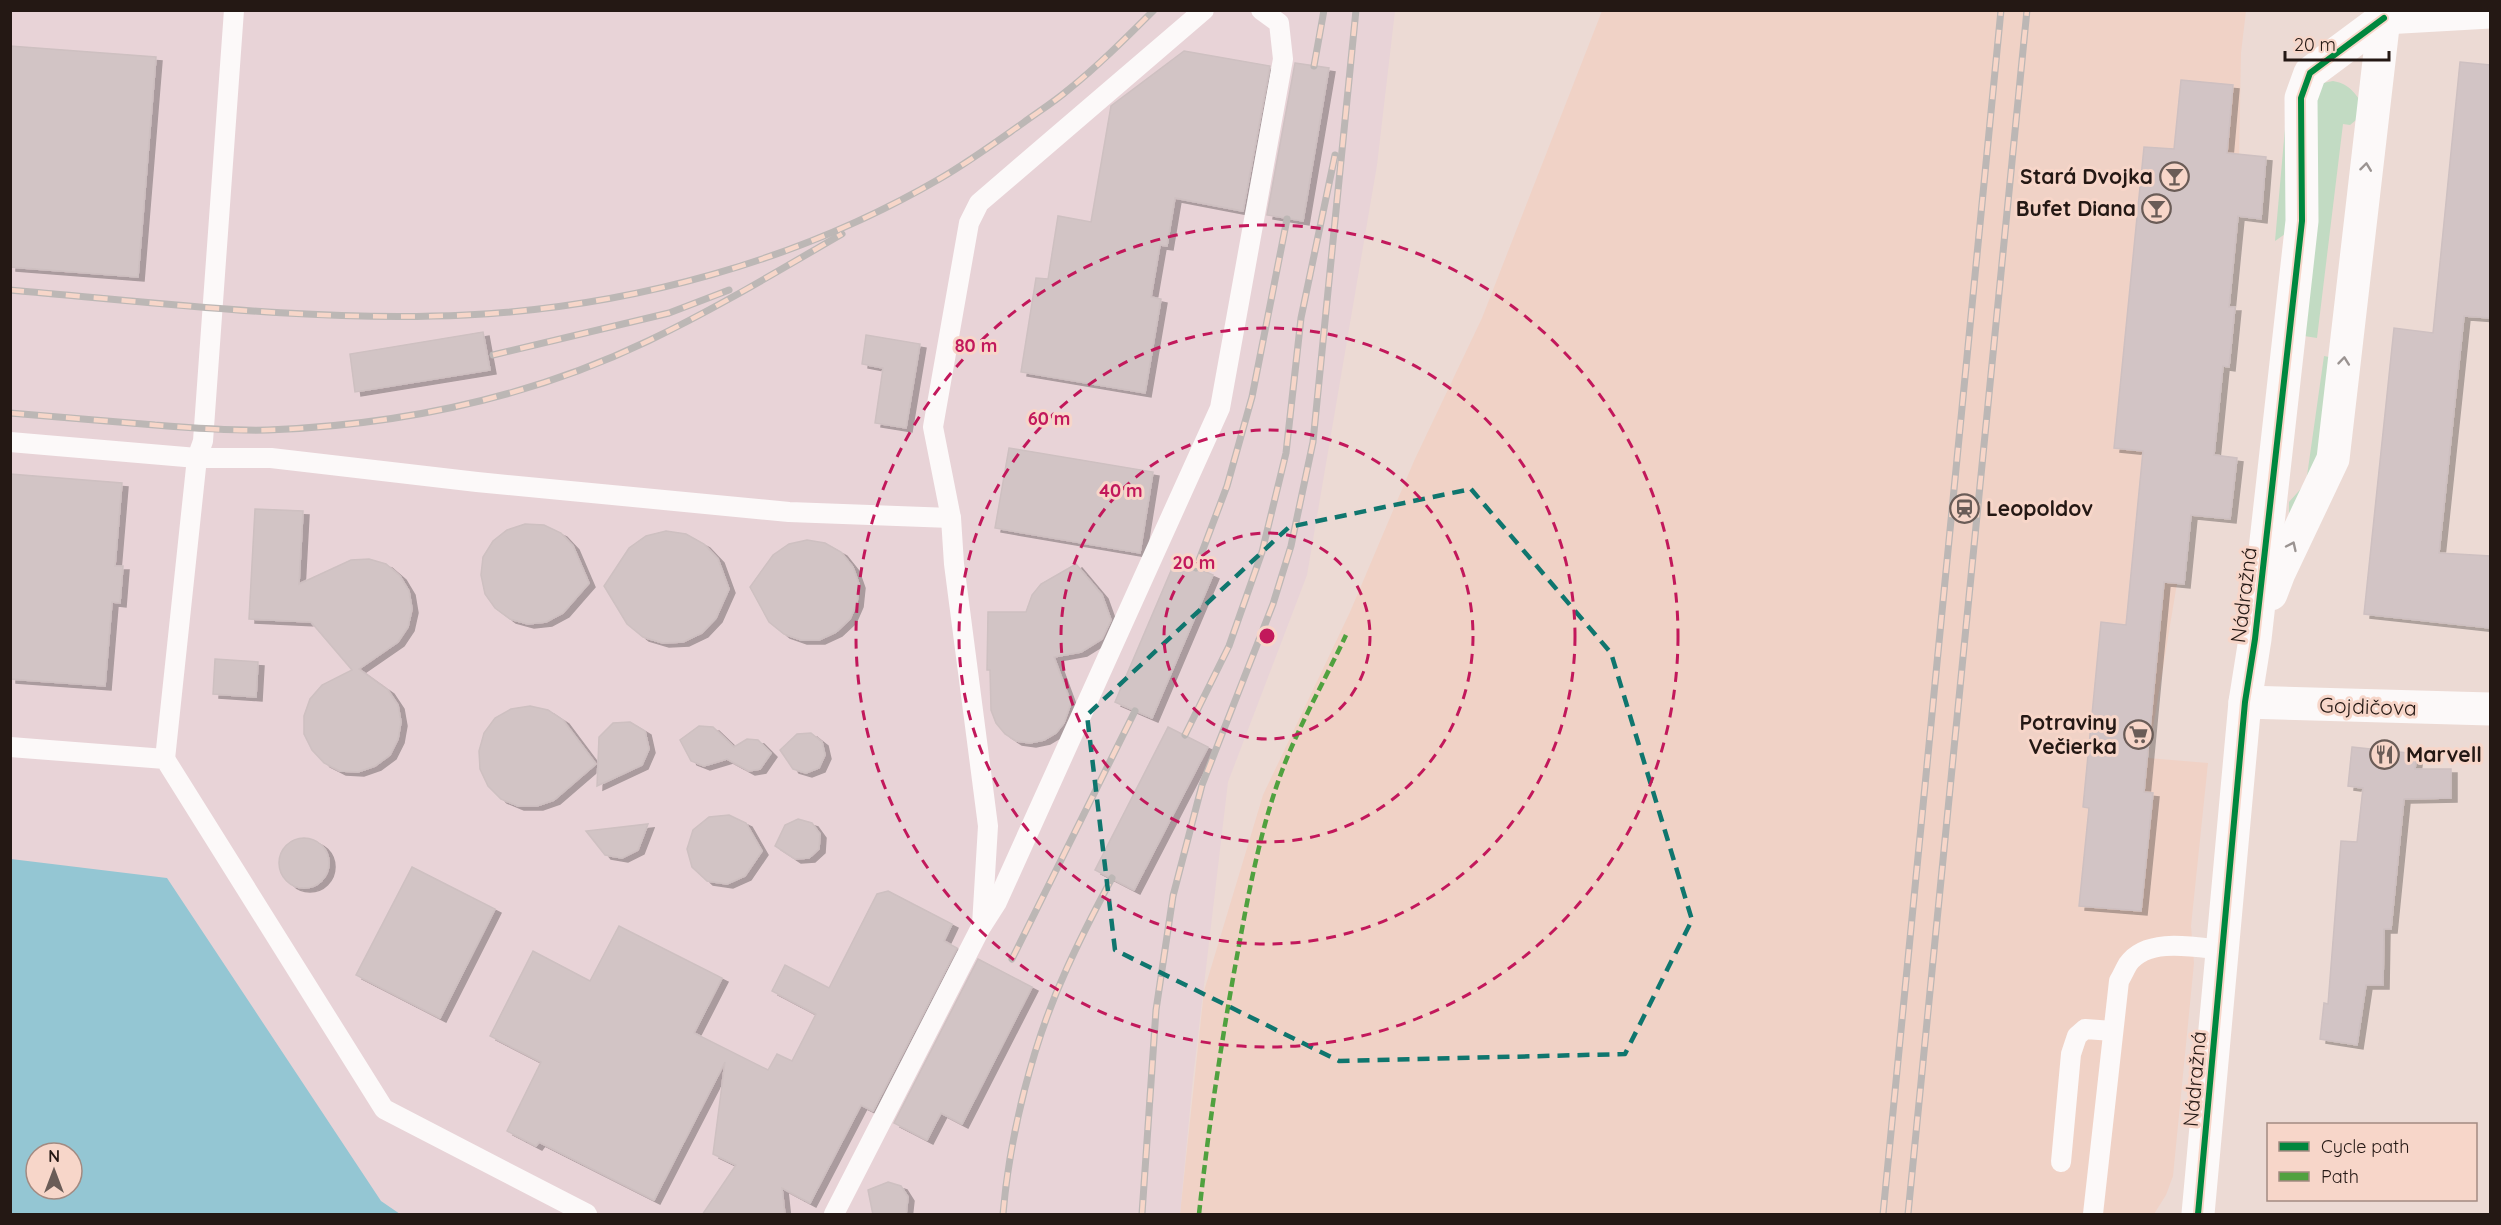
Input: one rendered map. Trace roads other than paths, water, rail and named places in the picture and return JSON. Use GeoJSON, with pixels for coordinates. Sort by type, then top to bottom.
{"type":"FeatureCollection","features":[{"type":"Feature","properties":{"kind":"street"},"geometry":{"type":"LineString","coordinates":[[2384,18],[2490,12]]}},
{"type":"Feature","properties":{"kind":"street","name":"Nádražná"},"geometry":{"type":"LineString","coordinates":[[2255,639],[2279,573],[2333,459],[2384,18]]}},
{"type":"Feature","properties":{"kind":"street","name":"Nádražná"},"geometry":{"type":"LineString","coordinates":[[2198,1215],[2245,702],[2255,639],[2302,221],[2301,98],[2310,73],[2384,18]]}},
{"type":"Feature","properties":{"kind":"street","name":"Gojdičova"},"geometry":{"type":"LineString","coordinates":[[2245,702],[2490,709]]}},
{"type":"Feature","properties":{"kind":"lane"},"geometry":{"type":"LineString","coordinates":[[234,10],[203,441],[197,458],[165,759],[384,1109],[587,1215]]}},
{"type":"Feature","properties":{"kind":"lane"},"geometry":{"type":"LineString","coordinates":[[981,927],[988,826],[954,564],[951,518],[933,427],[969,223],[980,203],[1204,10]]}},
{"type":"Feature","properties":{"kind":"lane"},"geometry":{"type":"LineString","coordinates":[[834,1215],[981,927],[997,902],[1220,408],[1283,59],[1279,22],[1261,10]]}},
{"type":"Feature","properties":{"kind":"lane"},"geometry":{"type":"LineString","coordinates":[[10,442],[197,458],[271,458],[477,482],[789,512],[951,518]]}},
{"type":"Feature","properties":{"kind":"lane"},"geometry":{"type":"LineString","coordinates":[[10,747],[165,759]]}},
{"type":"Feature","properties":{"kind":"lane"},"geometry":{"type":"LineString","coordinates":[[2093,1215],[2117,992],[2129,962],[2146,950],[2166,946],[2222,950]]}},
{"type":"Feature","properties":{"kind":"lane"},"geometry":{"type":"LineString","coordinates":[[2061,1162],[2071,1054],[2077,1036],[2085,1029],[2112,1031]]}},
{"type":"Feature","properties":{"kind":"water"},"geometry":{"type":"Polygon","coordinates":[[[11,859],[167,878],[381,1201],[400,1214],[11,1214],[11,859]]]}},
{"type":"Feature","properties":{"kind":"railway"},"geometry":{"type":"LineString","coordinates":[[10,290],[238,310],[352,316],[466,315],[528,310],[589,302],[651,290],[712,275],[772,256],[887,207],[941,178],[1063,94],[1101,62],[1154,10]]}},
{"type":"Feature","properties":{"kind":"railway"},"geometry":{"type":"LineString","coordinates":[[1314,66],[1324,10]]}},
{"type":"Feature","properties":{"kind":"railway"},"geometry":{"type":"LineString","coordinates":[[1142,1214],[1156,1010],[1173,896],[1202,785],[1273,604],[1291,546],[1313,442],[1356,10]]}},
{"type":"Feature","properties":{"kind":"railway"},"geometry":{"type":"LineString","coordinates":[[1883,1214],[2001,10]]}},
{"type":"Feature","properties":{"kind":"railway"},"geometry":{"type":"LineString","coordinates":[[1908,1214],[2027,10]]}},
{"type":"Feature","properties":{"kind":"railway"},"geometry":{"type":"LineString","coordinates":[[1185,735],[1229,646],[1262,552],[1286,453],[1301,318],[1335,155]]}},
{"type":"Feature","properties":{"kind":"railway"},"geometry":{"type":"LineString","coordinates":[[1196,568],[1227,486],[1252,397],[1287,219]]}},
{"type":"Feature","properties":{"kind":"railway"},"geometry":{"type":"LineString","coordinates":[[10,413],[197,428],[268,430],[366,422],[463,405],[557,378],[648,341],[722,303],[842,234]]}},
{"type":"Feature","properties":{"kind":"railway"},"geometry":{"type":"LineString","coordinates":[[493,355],[669,313],[729,290]]}},
{"type":"Feature","properties":{"kind":"railway"},"geometry":{"type":"LineString","coordinates":[[1012,959],[1135,711]]}},
{"type":"Feature","properties":{"kind":"railway"},"geometry":{"type":"LineString","coordinates":[[1003,1214],[1017,1120],[1044,1026],[1067,968],[1112,878]]}},
{"type":"Feature","properties":{"kind":"place","name":"Stará Dvojka"},"geometry":{"type":"Point","coordinates":[2174,176]}},
{"type":"Feature","properties":{"kind":"place","name":"Bufet Diana"},"geometry":{"type":"Point","coordinates":[2157,208]}},
{"type":"Feature","properties":{"kind":"place","name":"Leopoldov"},"geometry":{"type":"Point","coordinates":[1965,508]}},
{"type":"Feature","properties":{"kind":"place","name":"Potraviny Večierka"},"geometry":{"type":"Point","coordinates":[2138,734]}},
{"type":"Feature","properties":{"kind":"place","name":"Marvell"},"geometry":{"type":"Point","coordinates":[2385,754]}}]}
